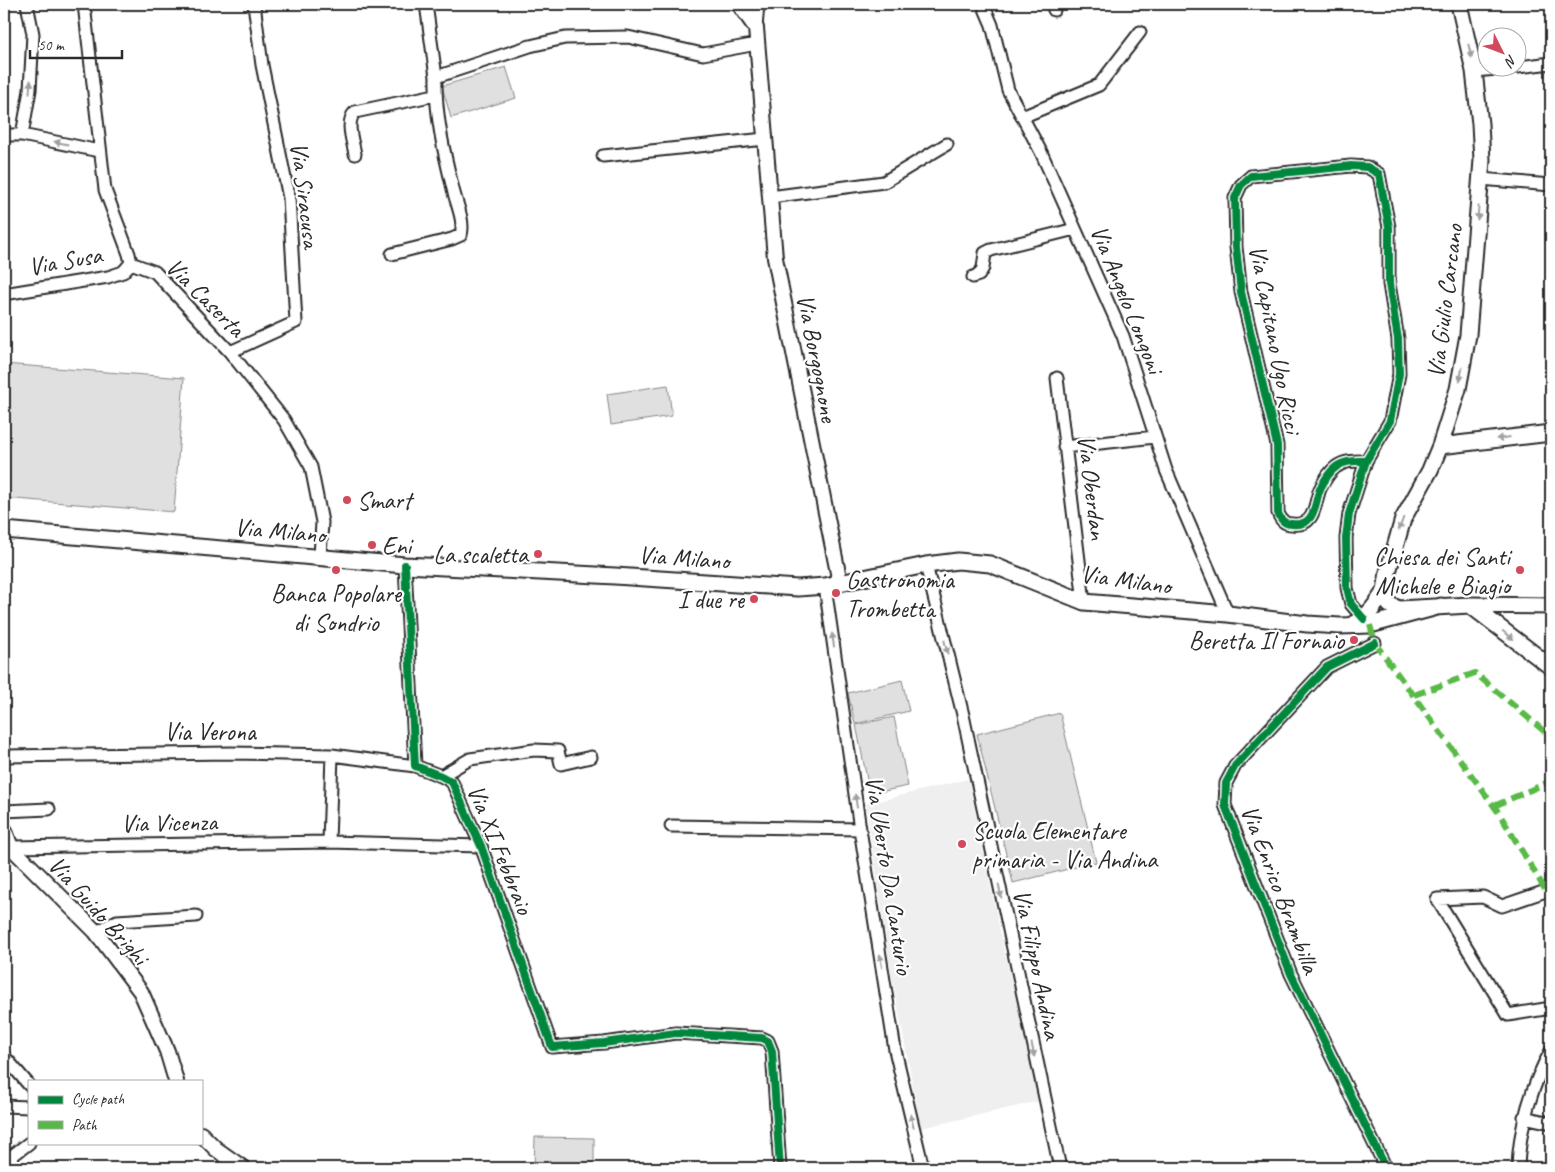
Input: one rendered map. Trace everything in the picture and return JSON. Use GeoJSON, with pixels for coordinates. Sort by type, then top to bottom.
{"type":"FeatureCollection","features":[{"type":"Feature","properties":{"kind":"main road","name":"Via Giulio Carcano"},"geometry":{"type":"LineString","coordinates":[[1384,592],[1395,544],[1403,520],[1430,470],[1440,446],[1458,389],[1468,335],[1482,160],[1474,71],[1459,4]]}},
{"type":"Feature","properties":{"kind":"main road"},"geometry":{"type":"LineString","coordinates":[[1440,446],[1551,433]]}},
{"type":"Feature","properties":{"kind":"main road","name":"Via Milano"},"geometry":{"type":"LineString","coordinates":[[4,530],[405,564],[798,588],[832,584],[926,565],[958,561],[990,564],[1084,602],[1228,614],[1307,624],[1357,622],[1370,625],[1441,606]]}},
{"type":"Feature","properties":{"kind":"main road"},"geometry":{"type":"LineString","coordinates":[[1384,592],[1384,598],[1390,605],[1399,609],[1470,605],[1551,606]]}},
{"type":"Feature","properties":{"kind":"main road"},"geometry":{"type":"LineString","coordinates":[[1357,622],[1369,614],[1384,592]]}},
{"type":"Feature","properties":{"kind":"main road"},"geometry":{"type":"LineString","coordinates":[[1470,605],[1551,667]]}},
{"type":"Feature","properties":{"kind":"street"},"geometry":{"type":"LineString","coordinates":[[22,135],[30,90],[33,34],[27,4]]}},
{"type":"Feature","properties":{"kind":"street","name":"Via Caserta"},"geometry":{"type":"LineString","coordinates":[[84,4],[99,151],[105,190],[129,254],[130,263],[155,272],[230,352],[284,420],[311,467],[322,522],[320,557]]}},
{"type":"Feature","properties":{"kind":"street","name":"Via Siracusa"},"geometry":{"type":"LineString","coordinates":[[230,352],[296,322],[288,198],[262,65],[254,4]]}},
{"type":"Feature","properties":{"kind":"street"},"geometry":{"type":"LineString","coordinates":[[392,254],[452,239],[461,235],[463,228],[452,189],[441,135],[435,95],[436,77],[426,4]]}},
{"type":"Feature","properties":{"kind":"street"},"geometry":{"type":"LineString","coordinates":[[739,4],[756,28]]}},
{"type":"Feature","properties":{"kind":"street"},"geometry":{"type":"LineString","coordinates":[[756,28],[758,4]]}},
{"type":"Feature","properties":{"kind":"street","name":"Via Angelo Longoni"},"geometry":{"type":"LineString","coordinates":[[984,4],[992,25],[1008,90],[1041,152],[1123,336],[1166,470],[1228,614]]}},
{"type":"Feature","properties":{"kind":"street","name":"Via Borgognone"},"geometry":{"type":"LineString","coordinates":[[756,28],[775,258],[832,584]]}},
{"type":"Feature","properties":{"kind":"street"},"geometry":{"type":"LineString","coordinates":[[1022,117],[1099,86],[1140,32]]}},
{"type":"Feature","properties":{"kind":"street"},"geometry":{"type":"LineString","coordinates":[[436,77],[530,46],[565,38],[628,37],[703,54],[757,44]]}},
{"type":"Feature","properties":{"kind":"street"},"geometry":{"type":"LineString","coordinates":[[1528,65],[1551,63]]}},
{"type":"Feature","properties":{"kind":"street"},"geometry":{"type":"LineString","coordinates":[[1474,71],[1478,71]]}},
{"type":"Feature","properties":{"kind":"street"},"geometry":{"type":"LineString","coordinates":[[355,154],[350,122],[351,116],[355,112],[435,95]]}},
{"type":"Feature","properties":{"kind":"street"},"geometry":{"type":"LineString","coordinates":[[4,135],[22,135],[99,151]]}},
{"type":"Feature","properties":{"kind":"street"},"geometry":{"type":"LineString","coordinates":[[604,156],[765,139]]}},
{"type":"Feature","properties":{"kind":"street"},"geometry":{"type":"LineString","coordinates":[[770,197],[884,182],[947,144]]}},
{"type":"Feature","properties":{"kind":"street","name":"Via Capitano Ugo Ricci"},"geometry":{"type":"LineString","coordinates":[[1357,622],[1347,588],[1346,538],[1349,514],[1366,461],[1390,421],[1399,374],[1398,338],[1389,284],[1389,227],[1379,174],[1367,166],[1351,166],[1251,176],[1241,185],[1235,198],[1236,247],[1241,292],[1277,445],[1278,513],[1280,519],[1290,524],[1305,523],[1316,509],[1320,491],[1326,478],[1336,466],[1346,462],[1366,461]]}},
{"type":"Feature","properties":{"kind":"street"},"geometry":{"type":"LineString","coordinates":[[1481,179],[1551,185]]}},
{"type":"Feature","properties":{"kind":"street"},"geometry":{"type":"LineString","coordinates":[[973,277],[979,276],[983,268],[985,253],[991,250],[1075,229]]}},
{"type":"Feature","properties":{"kind":"street","name":"Via Susa"},"geometry":{"type":"LineString","coordinates":[[4,294],[108,277],[123,272],[130,263]]}},
{"type":"Feature","properties":{"kind":"street","name":"Via Oberdan"},"geometry":{"type":"LineString","coordinates":[[1057,378],[1084,602]]}},
{"type":"Feature","properties":{"kind":"street"},"geometry":{"type":"LineString","coordinates":[[1064,447],[1155,437]]}},
{"type":"Feature","properties":{"kind":"street"},"geometry":{"type":"LineString","coordinates":[[405,564],[415,766]]}},
{"type":"Feature","properties":{"kind":"street","name":"Via Filippo Andina"},"geometry":{"type":"LineString","coordinates":[[926,565],[962,715],[1060,1168]]}},
{"type":"Feature","properties":{"kind":"street","name":"Via Uberto Da Canturio"},"geometry":{"type":"LineString","coordinates":[[832,584],[860,829],[895,1050],[923,1168]]}},
{"type":"Feature","properties":{"kind":"street","name":"Via Enrico Brambilla"},"geometry":{"type":"LineString","coordinates":[[1375,643],[1327,667],[1234,766],[1226,783],[1225,805],[1291,974],[1386,1168]]}},
{"type":"Feature","properties":{"kind":"street"},"geometry":{"type":"LineString","coordinates":[[441,776],[470,759],[534,750],[558,751],[562,764],[591,758]]}},
{"type":"Feature","properties":{"kind":"street","name":"Via Verona"},"geometry":{"type":"LineString","coordinates":[[4,756],[224,753],[332,755],[415,766]]}},
{"type":"Feature","properties":{"kind":"street"},"geometry":{"type":"LineString","coordinates":[[329,842],[332,755]]}},
{"type":"Feature","properties":{"kind":"street","name":"Via XI Febbraio"},"geometry":{"type":"LineString","coordinates":[[415,766],[452,782],[481,846],[552,1047],[604,1043],[676,1033],[762,1038],[768,1041],[772,1051],[780,1168]]}},
{"type":"Feature","properties":{"kind":"street"},"geometry":{"type":"LineString","coordinates":[[4,811],[49,809]]}},
{"type":"Feature","properties":{"kind":"street"},"geometry":{"type":"LineString","coordinates":[[671,826],[860,829]]}},
{"type":"Feature","properties":{"kind":"street","name":"Via Guido Brighi"},"geometry":{"type":"LineString","coordinates":[[4,829],[11,847],[96,932],[141,992],[167,1051],[176,1080]]}},
{"type":"Feature","properties":{"kind":"street","name":"Via XI Febbraio"},"geometry":{"type":"LineString","coordinates":[[329,842],[481,846]]}},
{"type":"Feature","properties":{"kind":"street","name":"Via Vicenza"},"geometry":{"type":"LineString","coordinates":[[11,847],[329,842]]}},
{"type":"Feature","properties":{"kind":"street"},"geometry":{"type":"LineString","coordinates":[[1546,891],[1502,906],[1483,897],[1437,900],[1508,1016],[1551,1008]]}},
{"type":"Feature","properties":{"kind":"street"},"geometry":{"type":"LineString","coordinates":[[96,932],[117,922],[196,916]]}},
{"type":"Feature","properties":{"kind":"street"},"geometry":{"type":"LineString","coordinates":[[1518,1168],[1524,1117],[1544,1062],[1551,1051]]}},
{"type":"Feature","properties":{"kind":"street"},"geometry":{"type":"LineString","coordinates":[[4,1056],[28,1084]]}},
{"type":"Feature","properties":{"kind":"street"},"geometry":{"type":"LineString","coordinates":[[4,1106],[28,1107]]}},
{"type":"Feature","properties":{"kind":"street"},"geometry":{"type":"LineString","coordinates":[[1524,1117],[1551,1123]]}},
{"type":"Feature","properties":{"kind":"street"},"geometry":{"type":"LineString","coordinates":[[202,1135],[216,1149],[243,1168]]}},
{"type":"Feature","properties":{"kind":"street"},"geometry":{"type":"LineString","coordinates":[[4,1162],[28,1144]]}},
{"type":"Feature","properties":{"kind":"shaded area"},"geometry":{"type":"Polygon","coordinates":[[[506,67],[516,98],[451,118],[442,86],[506,67]]]}},
{"type":"Feature","properties":{"kind":"shaded area"},"geometry":{"type":"Polygon","coordinates":[[[4,364],[184,378],[174,512],[4,498],[4,364]]]}},
{"type":"Feature","properties":{"kind":"shaded area"},"geometry":{"type":"Polygon","coordinates":[[[668,385],[672,416],[611,425],[607,394],[668,385]]]}},
{"type":"Feature","properties":{"kind":"shaded area"},"geometry":{"type":"Polygon","coordinates":[[[902,680],[909,711],[855,724],[848,693],[902,680]]]}},
{"type":"Feature","properties":{"kind":"shaded area"},"geometry":{"type":"Polygon","coordinates":[[[1060,713],[1096,862],[1013,883],[977,734],[1060,713]]]}},
{"type":"Feature","properties":{"kind":"shaded area"},"geometry":{"type":"Polygon","coordinates":[[[894,717],[908,786],[870,794],[856,725],[894,717]]]}},
{"type":"Feature","properties":{"kind":"shaded area"},"geometry":{"type":"Polygon","coordinates":[[[968,779],[1003,945],[1040,1101],[921,1128],[891,972],[866,804],[968,779]]]}},
{"type":"Feature","properties":{"kind":"shaded area"},"geometry":{"type":"Polygon","coordinates":[[[535,1137],[594,1138],[594,1168],[534,1168],[535,1137]]]}},
{"type":"Feature","properties":{"kind":"marked path"},"geometry":{"type":"LineString","coordinates":[[1370,625],[1375,643],[1499,813],[1546,891],[1551,904]]}},
{"type":"Feature","properties":{"kind":"marked path"},"geometry":{"type":"LineString","coordinates":[[1414,695],[1475,673],[1551,737]]}},
{"type":"Feature","properties":{"kind":"marked path"},"geometry":{"type":"LineString","coordinates":[[1494,806],[1551,781]]}},
{"type":"Feature","properties":{"kind":"cycle path"},"geometry":{"type":"LineString","coordinates":[[1364,619],[1351,604],[1347,588],[1346,538],[1349,514],[1366,461],[1390,421],[1399,374],[1398,339],[1389,284],[1389,227],[1379,174],[1367,167],[1351,166],[1251,176],[1241,185],[1235,198],[1236,247],[1241,292],[1277,445],[1278,513],[1280,518],[1289,524],[1306,522],[1313,513],[1320,489],[1331,471],[1343,463],[1366,461]]}},
{"type":"Feature","properties":{"kind":"cycle path"},"geometry":{"type":"LineString","coordinates":[[405,565],[415,766],[452,782],[481,846],[552,1047],[604,1043],[676,1033],[762,1038],[768,1041],[772,1051],[780,1168]]}},
{"type":"Feature","properties":{"kind":"cycle path"},"geometry":{"type":"LineString","coordinates":[[1375,643],[1327,667],[1235,766],[1226,783],[1225,805],[1291,974],[1386,1168]]}},
{"type":"Feature","properties":{"kind":"place","name":"Smart"},"geometry":{"type":"Point","coordinates":[347,500]}},
{"type":"Feature","properties":{"kind":"place","name":"Eni"},"geometry":{"type":"Point","coordinates":[372,545]}},
{"type":"Feature","properties":{"kind":"place","name":"La scaletta"},"geometry":{"type":"Point","coordinates":[538,554]}},
{"type":"Feature","properties":{"kind":"place","name":"Banca Popolare di Sondrio"},"geometry":{"type":"Point","coordinates":[336,570]}},
{"type":"Feature","properties":{"kind":"place","name":"Chiesa dei Santi Michele e Biagio"},"geometry":{"type":"Point","coordinates":[1520,570]}},
{"type":"Feature","properties":{"kind":"place","name":"Gastronomia Trombetta"},"geometry":{"type":"Point","coordinates":[836,593]}},
{"type":"Feature","properties":{"kind":"place","name":"I due re"},"geometry":{"type":"Point","coordinates":[754,599]}},
{"type":"Feature","properties":{"kind":"place","name":"Beretta Il Fornaio"},"geometry":{"type":"Point","coordinates":[1354,640]}},
{"type":"Feature","properties":{"kind":"place","name":"Scuola Elementare primaria - Via Andina"},"geometry":{"type":"Point","coordinates":[962,844]}}]}
